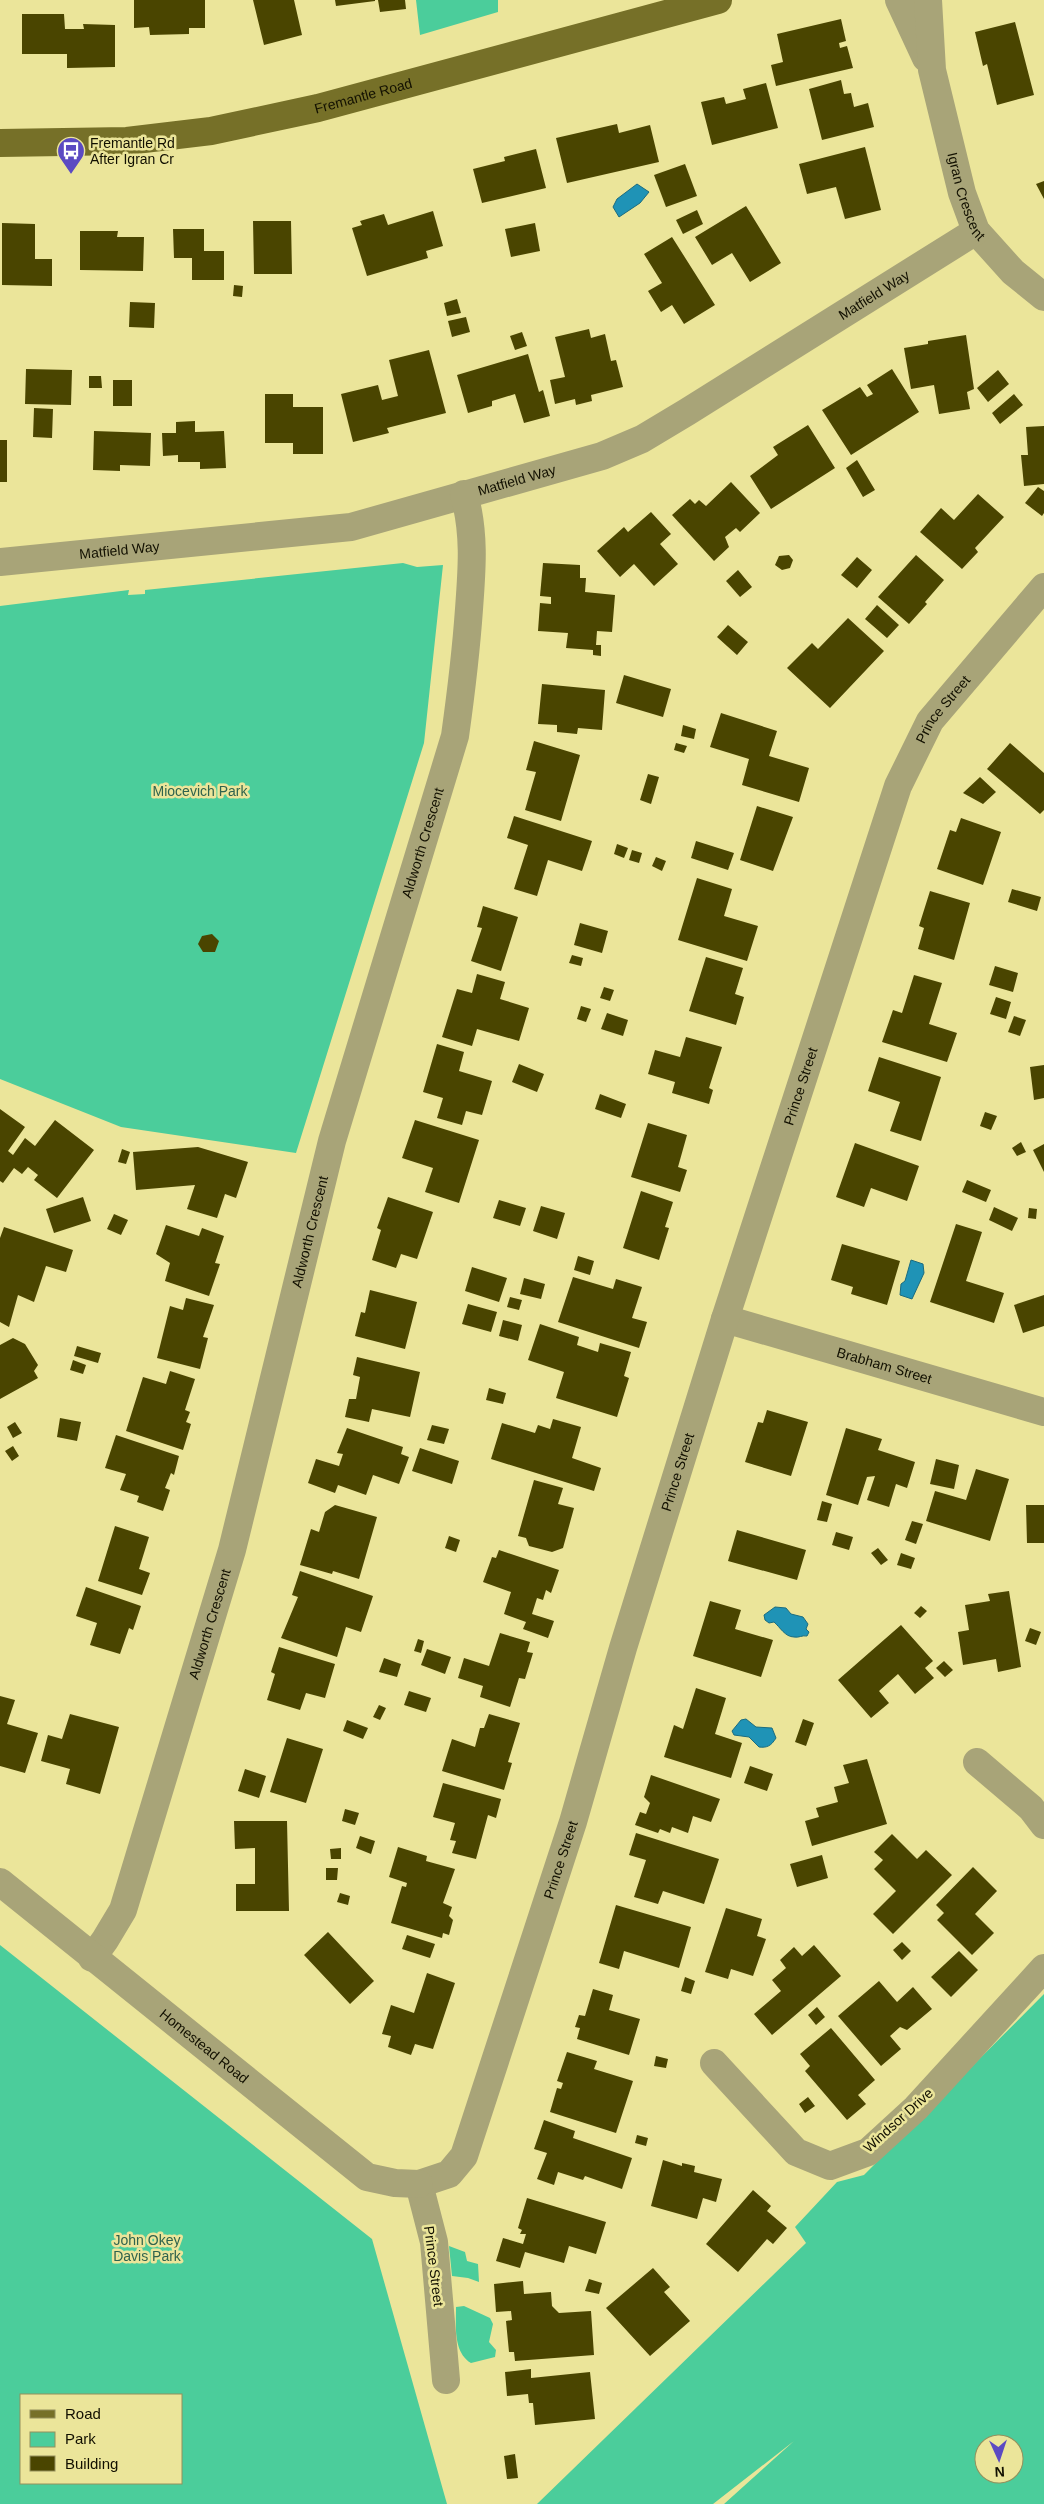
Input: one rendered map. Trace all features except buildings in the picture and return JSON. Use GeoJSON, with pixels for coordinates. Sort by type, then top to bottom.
{"type":"FeatureCollection","features":[{"type":"Feature","properties":{"kind":"main road","name":"Fremantle Road"},"geometry":{"type":"LineString","coordinates":[[0,143],[127,141],[211,131],[318,108],[718,0]]}},
{"type":"Feature","properties":{"kind":"street","name":"Igran Crescent"},"geometry":{"type":"LineString","coordinates":[[899,0],[932,70]]}},
{"type":"Feature","properties":{"kind":"street","name":"Igran Crescent"},"geometry":{"type":"LineString","coordinates":[[928,0],[932,70],[962,193],[976,231],[1013,272],[1044,297]]}},
{"type":"Feature","properties":{"kind":"street","name":"Matfield Way"},"geometry":{"type":"LineString","coordinates":[[0,562],[351,527],[602,456],[642,438],[976,231]]}},
{"type":"Feature","properties":{"kind":"street","name":"Aldworth Crescent"},"geometry":{"type":"LineString","coordinates":[[92,1958],[106,1940],[123,1910],[232,1550],[332,1141],[455,736],[465,670],[474,553],[470,516],[464,494]]}},
{"type":"Feature","properties":{"kind":"street","name":"Prince Street"},"geometry":{"type":"LineString","coordinates":[[446,2380],[434,2242],[419,2184],[449,2174],[464,2156],[573,1822],[623,1648],[725,1319],[898,786],[930,721],[1044,587]]}},
{"type":"Feature","properties":{"kind":"street","name":"Brabham Street"},"geometry":{"type":"LineString","coordinates":[[725,1319],[1044,1412]]}},
{"type":"Feature","properties":{"kind":"street"},"geometry":{"type":"LineString","coordinates":[[977,1762],[1031,1808],[1044,1825]]}},
{"type":"Feature","properties":{"kind":"street","name":"Homestead Road"},"geometry":{"type":"LineString","coordinates":[[0,1882],[92,1958],[367,2177],[395,2183],[419,2184]]}},
{"type":"Feature","properties":{"kind":"street","name":"Windsor Drive"},"geometry":{"type":"LineString","coordinates":[[714,2063],[796,2152],[830,2166],[868,2152],[916,2108],[1044,1968]]}},
{"type":"Feature","properties":{"kind":"green space"},"geometry":{"type":"Polygon","coordinates":[[[416,0],[498,0],[498,12],[420,35],[416,0]]]}},
{"type":"Feature","properties":{"kind":"green space","name":"Miocevich Park"},"geometry":{"type":"Polygon","coordinates":[[[403,563],[417,567],[443,565],[424,743],[296,1153],[121,1127],[0,1079],[0,606],[129,590],[128,595],[145,594],[145,590],[403,563]]]}},
{"type":"Feature","properties":{"kind":"green space","name":"John Okey Davis Park"},"geometry":{"type":"Polygon","coordinates":[[[0,1945],[372,2239],[447,2504],[0,2504],[0,1945]]]}},
{"type":"Feature","properties":{"kind":"green space"},"geometry":{"type":"Polygon","coordinates":[[[1044,1994],[1044,2504],[724,2504],[794,2441],[713,2504],[537,2504],[806,2243],[795,2227],[837,2182],[864,2175],[1044,1994]]]}},
{"type":"Feature","properties":{"kind":"green space"},"geometry":{"type":"Polygon","coordinates":[[[449,2246],[465,2252],[467,2261],[478,2264],[479,2282],[468,2278],[452,2276],[449,2246]]]}},
{"type":"Feature","properties":{"kind":"green space"},"geometry":{"type":"Polygon","coordinates":[[[464,2306],[490,2318],[493,2324],[489,2342],[496,2350],[495,2357],[471,2363],[461,2352],[456,2330],[456,2307],[464,2306]]]}},
{"type":"Feature","properties":{"kind":"water"},"geometry":{"type":"Polygon","coordinates":[[[637,184],[649,192],[640,203],[619,217],[613,207],[617,199],[637,184]]]}},
{"type":"Feature","properties":{"kind":"water"},"geometry":{"type":"Polygon","coordinates":[[[911,1260],[923,1264],[924,1273],[912,1299],[900,1295],[901,1284],[905,1281],[911,1260]]]}},
{"type":"Feature","properties":{"kind":"water"},"geometry":{"type":"Polygon","coordinates":[[[775,1607],[786,1608],[791,1614],[803,1617],[808,1624],[806,1629],[809,1632],[807,1636],[791,1637],[785,1634],[774,1622],[769,1623],[765,1620],[764,1615],[775,1607]]]}},
{"type":"Feature","properties":{"kind":"water"},"geometry":{"type":"Polygon","coordinates":[[[746,1719],[756,1727],[772,1728],[776,1738],[769,1746],[759,1747],[749,1737],[734,1735],[732,1731],[741,1720],[746,1719]]]}},
{"type":"Feature","properties":{"kind":"place","name":"Fremantle Rd After Igran Cr"},"geometry":{"type":"Point","coordinates":[71,175]}}]}
